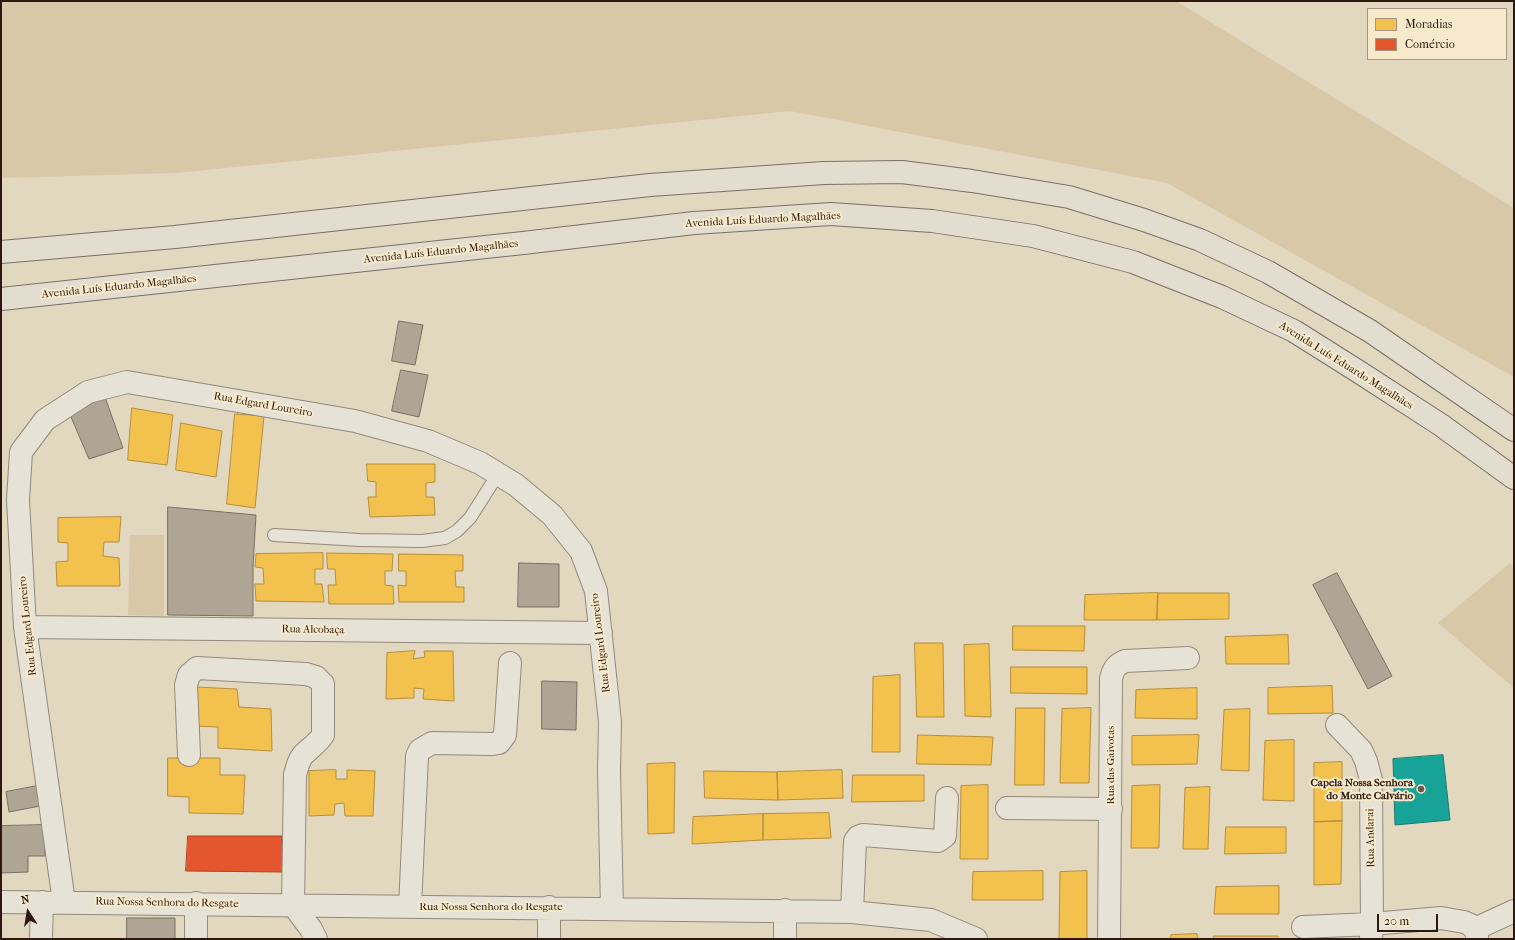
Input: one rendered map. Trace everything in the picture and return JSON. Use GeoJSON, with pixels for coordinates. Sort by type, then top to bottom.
{"type":"FeatureCollection","features":[{"type":"Feature","properties":{"kind":"main road"},"geometry":{"type":"LineString","coordinates":[[1,252],[190,235],[650,185],[824,173],[910,173],[972,181],[1069,197],[1144,220],[1200,240],[1268,272],[1370,331],[1514,430]]}},
{"type":"Feature","properties":{"kind":"main road","name":"Avenida Luís Eduardo Magalhães"},"geometry":{"type":"LineString","coordinates":[[1,299],[515,244],[694,223],[831,214],[932,221],[1033,236],[1133,262],[1222,297],[1294,331],[1441,425],[1514,478]]}},
{"type":"Feature","properties":{"kind":"street","name":"Rua Edgard Loureiro"},"geometry":{"type":"LineString","coordinates":[[64,902],[26,627],[18,500],[21,452],[45,420],[88,392],[127,382],[355,421],[428,441],[480,463],[516,485],[552,515],[581,551],[596,591],[610,722],[609,770],[612,909]]}},
{"type":"Feature","properties":{"kind":"street","name":"Rua Alcobaça"},"geometry":{"type":"LineString","coordinates":[[26,627],[601,633]]}},
{"type":"Feature","properties":{"kind":"street","name":"Rua das Gaivotas"},"geometry":{"type":"LineString","coordinates":[[1109,939],[1111,678],[1113,670],[1118,664],[1125,660],[1188,658]]}},
{"type":"Feature","properties":{"kind":"street"},"geometry":{"type":"LineString","coordinates":[[410,907],[417,756],[420,750],[432,743],[488,745],[499,743],[505,735],[510,663]]}},
{"type":"Feature","properties":{"kind":"street"},"geometry":{"type":"LineString","coordinates":[[189,755],[186,686],[188,675],[197,668],[306,674],[316,677],[323,684],[323,735],[320,741],[304,754],[294,775],[293,904],[311,929],[316,939]]}},
{"type":"Feature","properties":{"kind":"street","name":"Rua Andarai"},"geometry":{"type":"LineString","coordinates":[[1337,725],[1360,750],[1366,761],[1371,780],[1371,931]]}},
{"type":"Feature","properties":{"kind":"street"},"geometry":{"type":"LineString","coordinates":[[852,912],[855,841],[858,837],[863,835],[938,841],[945,836],[947,798]]}},
{"type":"Feature","properties":{"kind":"street"},"geometry":{"type":"LineString","coordinates":[[1007,808],[1111,809]]}},
{"type":"Feature","properties":{"kind":"street","name":"Rua Nossa Senhora do Resgate"},"geometry":{"type":"LineString","coordinates":[[1,902],[293,904],[410,907],[549,907],[852,912],[931,920],[976,939]]}},
{"type":"Feature","properties":{"kind":"street"},"geometry":{"type":"LineString","coordinates":[[41,939],[42,902]]}},
{"type":"Feature","properties":{"kind":"street"},"geometry":{"type":"LineString","coordinates":[[196,903],[196,939]]}},
{"type":"Feature","properties":{"kind":"street"},"geometry":{"type":"LineString","coordinates":[[549,907],[549,939]]}},
{"type":"Feature","properties":{"kind":"street"},"geometry":{"type":"LineString","coordinates":[[785,910],[785,939]]}},
{"type":"Feature","properties":{"kind":"street"},"geometry":{"type":"LineString","coordinates":[[1303,927],[1371,931],[1441,918],[1464,922],[1471,925],[1476,934],[1514,911]]}},
{"type":"Feature","properties":{"kind":"lane"},"geometry":{"type":"LineString","coordinates":[[274,535],[360,540],[422,541],[445,538],[457,531],[470,518],[498,474]]}},
{"type":"Feature","properties":{"kind":"shaded area"},"geometry":{"type":"Polygon","coordinates":[[[1,1],[1176,1],[1514,208],[1514,377],[1167,183],[790,111],[176,173],[1,178],[1,1]]]}},
{"type":"Feature","properties":{"kind":"shaded area"},"geometry":{"type":"Polygon","coordinates":[[[130,535],[164,535],[164,616],[128,615],[130,535]]]}},
{"type":"Feature","properties":{"kind":"shaded area"},"geometry":{"type":"Polygon","coordinates":[[[1510,563],[1514,567],[1514,688],[1438,623],[1510,563]]]}},
{"type":"Feature","properties":{"kind":"building: Moradias"},"geometry":{"type":"Polygon","coordinates":[[[132,408],[173,415],[167,465],[128,460],[132,408]]]}},
{"type":"Feature","properties":{"kind":"building: Moradias"},"geometry":{"type":"Polygon","coordinates":[[[235,414],[264,416],[255,508],[227,504],[235,414]]]}},
{"type":"Feature","properties":{"kind":"building: Moradias"},"geometry":{"type":"Polygon","coordinates":[[[181,423],[222,431],[216,477],[176,470],[181,423]]]}},
{"type":"Feature","properties":{"kind":"building: Moradias"},"geometry":{"type":"Polygon","coordinates":[[[367,464],[435,464],[435,482],[426,483],[426,497],[434,497],[435,515],[370,517],[368,497],[376,497],[376,482],[368,481],[367,464]]]}},
{"type":"Feature","properties":{"kind":"building: Moradias"},"geometry":{"type":"Polygon","coordinates":[[[121,517],[119,542],[104,542],[103,556],[119,558],[120,586],[57,586],[56,562],[68,561],[68,543],[58,542],[58,518],[121,517]]]}},
{"type":"Feature","properties":{"kind":"building: Moradias"},"geometry":{"type":"Polygon","coordinates":[[[323,553],[323,569],[315,569],[315,584],[322,584],[324,602],[256,601],[255,584],[264,584],[263,568],[255,567],[256,554],[323,553]]]}},
{"type":"Feature","properties":{"kind":"building: Moradias"},"geometry":{"type":"Polygon","coordinates":[[[327,553],[393,554],[392,571],[385,571],[385,585],[393,586],[394,604],[329,604],[328,585],[336,585],[335,569],[328,569],[327,553]]]}},
{"type":"Feature","properties":{"kind":"building: Moradias"},"geometry":{"type":"Polygon","coordinates":[[[399,554],[463,555],[463,571],[455,571],[456,587],[464,587],[464,602],[399,602],[398,585],[406,586],[406,571],[399,571],[399,554]]]}},
{"type":"Feature","properties":{"kind":"building: Moradias"},"geometry":{"type":"Polygon","coordinates":[[[1158,593],[1229,593],[1229,619],[1157,620],[1158,593]]]}},
{"type":"Feature","properties":{"kind":"building: Moradias"},"geometry":{"type":"Polygon","coordinates":[[[1158,593],[1157,620],[1084,620],[1085,595],[1158,593]]]}},
{"type":"Feature","properties":{"kind":"building: Moradias"},"geometry":{"type":"Polygon","coordinates":[[[1013,626],[1085,626],[1084,651],[1013,650],[1013,626]]]}},
{"type":"Feature","properties":{"kind":"building: Moradias"},"geometry":{"type":"Polygon","coordinates":[[[1288,635],[1289,664],[1226,664],[1225,637],[1288,635]]]}},
{"type":"Feature","properties":{"kind":"building: Moradias"},"geometry":{"type":"Polygon","coordinates":[[[915,643],[943,643],[944,717],[917,717],[915,643]]]}},
{"type":"Feature","properties":{"kind":"building: Moradias"},"geometry":{"type":"Polygon","coordinates":[[[989,644],[991,717],[965,716],[964,645],[989,644]]]}},
{"type":"Feature","properties":{"kind":"building: Moradias"},"geometry":{"type":"Polygon","coordinates":[[[415,651],[413,659],[425,657],[424,651],[453,651],[454,701],[423,699],[424,689],[414,688],[414,698],[386,699],[387,653],[415,651]]]}},
{"type":"Feature","properties":{"kind":"building: Moradias"},"geometry":{"type":"Polygon","coordinates":[[[1011,667],[1087,667],[1087,694],[1011,693],[1011,667]]]}},
{"type":"Feature","properties":{"kind":"building: Moradias"},"geometry":{"type":"Polygon","coordinates":[[[900,675],[900,752],[872,752],[873,677],[900,675]]]}},
{"type":"Feature","properties":{"kind":"building: Moradias"},"geometry":{"type":"Polygon","coordinates":[[[1332,686],[1333,713],[1268,714],[1268,688],[1332,686]]]}},
{"type":"Feature","properties":{"kind":"building: Moradias"},"geometry":{"type":"Polygon","coordinates":[[[196,687],[237,689],[239,707],[271,709],[272,751],[218,748],[218,727],[194,726],[196,687]]]}},
{"type":"Feature","properties":{"kind":"building: Moradias"},"geometry":{"type":"Polygon","coordinates":[[[1197,688],[1197,719],[1135,718],[1136,690],[1197,688]]]}},
{"type":"Feature","properties":{"kind":"building: Moradias"},"geometry":{"type":"Polygon","coordinates":[[[1016,708],[1045,708],[1044,785],[1015,785],[1016,708]]]}},
{"type":"Feature","properties":{"kind":"building: Moradias"},"geometry":{"type":"Polygon","coordinates":[[[1091,708],[1089,783],[1060,783],[1062,709],[1091,708]]]}},
{"type":"Feature","properties":{"kind":"building: Moradias"},"geometry":{"type":"Polygon","coordinates":[[[1250,709],[1249,771],[1221,770],[1224,710],[1250,709]]]}},
{"type":"Feature","properties":{"kind":"building: Moradias"},"geometry":{"type":"Polygon","coordinates":[[[918,735],[993,737],[991,765],[917,764],[918,735]]]}},
{"type":"Feature","properties":{"kind":"building: Moradias"},"geometry":{"type":"Polygon","coordinates":[[[1199,735],[1197,764],[1132,765],[1132,736],[1199,735]]]}},
{"type":"Feature","properties":{"kind":"building: Moradias"},"geometry":{"type":"Polygon","coordinates":[[[1294,740],[1294,801],[1263,800],[1265,741],[1294,740]]]}},
{"type":"Feature","properties":{"kind":"building: Moradias"},"geometry":{"type":"Polygon","coordinates":[[[168,758],[220,758],[220,775],[245,775],[243,814],[189,813],[189,797],[168,796],[168,758]]]}},
{"type":"Feature","properties":{"kind":"building: Moradias"},"geometry":{"type":"Polygon","coordinates":[[[1342,762],[1342,821],[1314,822],[1314,763],[1342,762]]]}},
{"type":"Feature","properties":{"kind":"building: Moradias"},"geometry":{"type":"Polygon","coordinates":[[[675,763],[674,833],[648,834],[647,764],[675,763]]]}},
{"type":"Feature","properties":{"kind":"building: Moradias"},"geometry":{"type":"Polygon","coordinates":[[[336,770],[336,779],[347,779],[347,770],[375,771],[373,816],[345,816],[344,803],[335,804],[334,815],[309,816],[309,771],[336,770]]]}},
{"type":"Feature","properties":{"kind":"building: Moradias"},"geometry":{"type":"Polygon","coordinates":[[[842,770],[843,798],[778,800],[777,772],[842,770]]]}},
{"type":"Feature","properties":{"kind":"building: Moradias"},"geometry":{"type":"Polygon","coordinates":[[[704,771],[777,772],[778,800],[705,798],[704,771]]]}},
{"type":"Feature","properties":{"kind":"building: Moradias"},"geometry":{"type":"Polygon","coordinates":[[[853,775],[924,775],[924,801],[852,802],[853,775]]]}},
{"type":"Feature","properties":{"kind":"building: Moradias"},"geometry":{"type":"Polygon","coordinates":[[[988,785],[988,859],[960,859],[961,786],[988,785]]]}},
{"type":"Feature","properties":{"kind":"building: Moradias"},"geometry":{"type":"Polygon","coordinates":[[[1160,785],[1159,848],[1131,848],[1132,786],[1160,785]]]}},
{"type":"Feature","properties":{"kind":"building: Moradias"},"geometry":{"type":"Polygon","coordinates":[[[1210,787],[1208,849],[1183,849],[1185,788],[1210,787]]]}},
{"type":"Feature","properties":{"kind":"building: Moradias"},"geometry":{"type":"Polygon","coordinates":[[[829,813],[831,838],[763,840],[763,814],[829,813]]]}},
{"type":"Feature","properties":{"kind":"building: Moradias"},"geometry":{"type":"Polygon","coordinates":[[[763,814],[763,840],[692,844],[693,817],[763,814]]]}},
{"type":"Feature","properties":{"kind":"building: Moradias"},"geometry":{"type":"Polygon","coordinates":[[[1342,821],[1341,884],[1314,885],[1314,822],[1342,821]]]}},
{"type":"Feature","properties":{"kind":"building: Moradias"},"geometry":{"type":"Polygon","coordinates":[[[1226,827],[1286,827],[1286,853],[1225,854],[1226,827]]]}},
{"type":"Feature","properties":{"kind":"building: Moradias"},"geometry":{"type":"Polygon","coordinates":[[[1043,871],[1043,900],[972,900],[973,872],[1043,871]]]}},
{"type":"Feature","properties":{"kind":"building: Moradias"},"geometry":{"type":"Polygon","coordinates":[[[1087,871],[1087,939],[1059,939],[1060,872],[1087,871]]]}},
{"type":"Feature","properties":{"kind":"building: Moradias"},"geometry":{"type":"Polygon","coordinates":[[[1279,886],[1279,914],[1214,914],[1216,887],[1279,886]]]}},
{"type":"Feature","properties":{"kind":"building: Moradias"},"geometry":{"type":"Polygon","coordinates":[[[1197,934],[1198,939],[1170,939],[1171,935],[1197,934]]]}},
{"type":"Feature","properties":{"kind":"building: Moradias"},"geometry":{"type":"Polygon","coordinates":[[[1214,936],[1278,936],[1278,939],[1214,939],[1214,936]]]}},
{"type":"Feature","properties":{"kind":"building: Comércio"},"geometry":{"type":"Polygon","coordinates":[[[188,836],[282,836],[283,872],[186,871],[188,836]]]}},
{"type":"Feature","properties":{"kind":"building: Público","name":"Capela Nossa Senhora do Monte Calvário"},"geometry":{"type":"Polygon","coordinates":[[[1443,755],[1450,820],[1395,825],[1393,759],[1443,755]]]}},
{"type":"Feature","properties":{"kind":"building: Outros"},"geometry":{"type":"Polygon","coordinates":[[[399,321],[423,325],[415,365],[392,361],[399,321]]]}},
{"type":"Feature","properties":{"kind":"building: Outros"},"geometry":{"type":"Polygon","coordinates":[[[401,370],[428,375],[419,417],[392,411],[401,370]]]}},
{"type":"Feature","properties":{"kind":"building: Outros"},"geometry":{"type":"Polygon","coordinates":[[[105,397],[123,448],[89,459],[68,410],[105,397]]]}},
{"type":"Feature","properties":{"kind":"building: Outros"},"geometry":{"type":"Polygon","coordinates":[[[168,507],[256,515],[253,566],[253,616],[168,615],[168,507]]]}},
{"type":"Feature","properties":{"kind":"building: Outros"},"geometry":{"type":"Polygon","coordinates":[[[519,563],[559,564],[559,607],[518,607],[519,563]]]}},
{"type":"Feature","properties":{"kind":"building: Outros"},"geometry":{"type":"Polygon","coordinates":[[[1337,573],[1392,676],[1368,689],[1313,585],[1337,573]]]}},
{"type":"Feature","properties":{"kind":"building: Outros"},"geometry":{"type":"Polygon","coordinates":[[[542,681],[577,682],[576,730],[542,729],[542,681]]]}},
{"type":"Feature","properties":{"kind":"building: Outros"},"geometry":{"type":"Polygon","coordinates":[[[37,786],[40,806],[9,812],[6,792],[37,786]]]}},
{"type":"Feature","properties":{"kind":"building: Outros"},"geometry":{"type":"Polygon","coordinates":[[[44,825],[45,856],[28,856],[28,872],[1,873],[1,826],[44,825]]]}},
{"type":"Feature","properties":{"kind":"building: Outros"},"geometry":{"type":"Polygon","coordinates":[[[127,918],[175,918],[175,939],[127,939],[127,918]]]}},
{"type":"Feature","properties":{"kind":"place","name":"Capela Nossa Senhora do Monte Calvário"},"geometry":{"type":"Point","coordinates":[1421,789]}}]}
